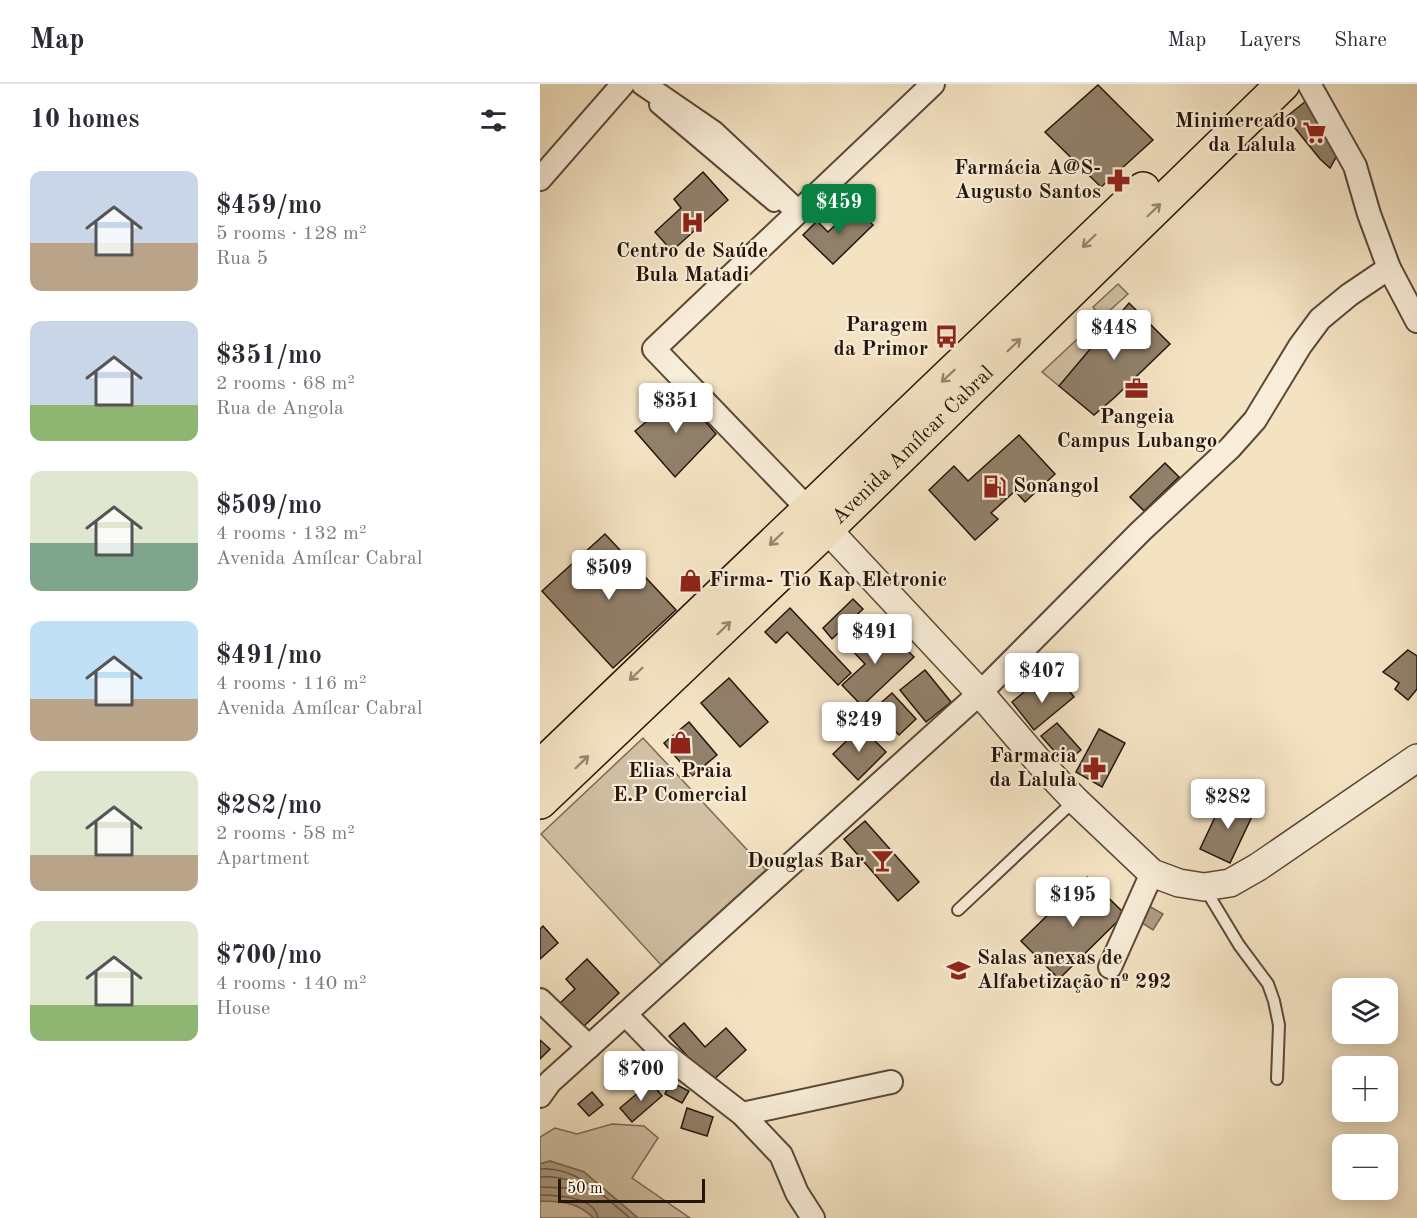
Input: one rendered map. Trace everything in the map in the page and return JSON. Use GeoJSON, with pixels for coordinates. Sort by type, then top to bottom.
{"type":"FeatureCollection","features":[{"type":"Feature","properties":{"kind":"main road","name":"Avenida Amílcar Cabral"},"geometry":{"type":"LineString","coordinates":[[540,802],[818,519],[1253,84]]}},
{"type":"Feature","properties":{"kind":"main road","name":"Avenida Amílcar Cabral"},"geometry":{"type":"LineString","coordinates":[[540,767],[818,519],[1282,84]]}},
{"type":"Feature","properties":{"kind":"street"},"geometry":{"type":"LineString","coordinates":[[654,342],[933,84]]}},
{"type":"Feature","properties":{"kind":"street"},"geometry":{"type":"LineString","coordinates":[[1309,84],[1355,166],[1369,214],[1389,268],[1417,321]]}},
{"type":"Feature","properties":{"kind":"street"},"geometry":{"type":"LineString","coordinates":[[637,87],[713,132],[797,211]]}},
{"type":"Feature","properties":{"kind":"street"},"geometry":{"type":"LineString","coordinates":[[540,179],[637,87]]}},
{"type":"Feature","properties":{"kind":"street"},"geometry":{"type":"LineString","coordinates":[[637,87],[783,211],[654,342]]}},
{"type":"Feature","properties":{"kind":"street"},"geometry":{"type":"LineString","coordinates":[[540,1096],[550,1082],[980,693],[1141,531],[1230,448],[1255,420],[1300,346],[1320,319],[1349,295],[1389,268]]}},
{"type":"Feature","properties":{"kind":"street"},"geometry":{"type":"LineString","coordinates":[[654,342],[980,693],[1040,763],[1075,800],[1152,873],[1179,883],[1204,887],[1230,882],[1258,867],[1417,758]]}},
{"type":"Feature","properties":{"kind":"street"},"geometry":{"type":"LineString","coordinates":[[1110,966],[1152,873]]}},
{"type":"Feature","properties":{"kind":"street"},"geometry":{"type":"LineString","coordinates":[[540,1000],[589,1047]]}},
{"type":"Feature","properties":{"kind":"street"},"geometry":{"type":"LineString","coordinates":[[626,1015],[662,1052],[742,1114],[781,1155],[797,1193],[813,1218]]}},
{"type":"Feature","properties":{"kind":"street"},"geometry":{"type":"LineString","coordinates":[[742,1114],[891,1082]]}},
{"type":"Feature","properties":{"kind":"lane"},"geometry":{"type":"LineString","coordinates":[[958,910],[1075,800]]}},
{"type":"Feature","properties":{"kind":"lane"},"geometry":{"type":"LineString","coordinates":[[1204,887],[1239,945],[1268,984],[1279,1024],[1278,1079]]}},
{"type":"Feature","properties":{"kind":"shaded area"},"geometry":{"type":"Polygon","coordinates":[[[1118,284],[1128,294],[1108,312],[1119,324],[1104,337],[1097,330],[1087,339],[1101,354],[1059,386],[1042,372],[1101,317],[1093,307],[1118,284]]]}},
{"type":"Feature","properties":{"kind":"shaded area"},"geometry":{"type":"Polygon","coordinates":[[[643,738],[766,870],[661,965],[541,834],[643,738]]]}},
{"type":"Feature","properties":{"kind":"shaded area"},"geometry":{"type":"Polygon","coordinates":[[[612,1124],[644,1126],[658,1138],[632,1178],[690,1218],[638,1218],[584,1172],[550,1161],[540,1164],[540,1137],[555,1128],[577,1134],[612,1124]]]}},
{"type":"Feature","properties":{"kind":"shaded area"},"geometry":{"type":"Polygon","coordinates":[[[540,1201],[569,1204],[582,1209],[594,1218],[540,1218],[540,1201]]]}},
{"type":"Feature","properties":{"kind":"water"},"geometry":{"type":"Polygon","coordinates":[[[1149,906],[1163,914],[1153,930],[1139,921],[1149,906]]]}},
{"type":"Feature","properties":{"kind":"water"},"geometry":{"type":"Polygon","coordinates":[[[550,1161],[584,1172],[638,1218],[594,1218],[582,1209],[569,1204],[540,1201],[540,1164],[550,1161]]]}},
{"type":"Feature","properties":{"kind":"building"},"geometry":{"type":"Polygon","coordinates":[[[1098,85],[1153,140],[1101,187],[1045,132],[1098,85]]]}},
{"type":"Feature","properties":{"kind":"building","name":"Minimercado da Lalula"},"geometry":{"type":"Polygon","coordinates":[[[1306,101],[1340,150],[1330,168],[1286,117],[1306,101]]]}},
{"type":"Feature","properties":{"kind":"building"},"geometry":{"type":"Polygon","coordinates":[[[703,172],[728,200],[672,251],[655,232],[681,208],[674,199],[703,172]]]}},
{"type":"Feature","properties":{"kind":"building"},"geometry":{"type":"Polygon","coordinates":[[[854,207],[873,225],[833,264],[803,235],[817,221],[828,232],[854,207]]]}},
{"type":"Feature","properties":{"kind":"building"},"geometry":{"type":"Polygon","coordinates":[[[1129,303],[1170,344],[1094,415],[1059,386],[1129,303]]]}},
{"type":"Feature","properties":{"kind":"building"},"geometry":{"type":"Polygon","coordinates":[[[681,393],[716,434],[675,477],[635,431],[681,393]]]}},
{"type":"Feature","properties":{"kind":"building"},"geometry":{"type":"Polygon","coordinates":[[[1019,435],[1055,474],[1025,502],[1015,491],[991,513],[998,519],[975,540],[929,490],[954,466],[968,481],[1019,435]]]}},
{"type":"Feature","properties":{"kind":"building"},"geometry":{"type":"Polygon","coordinates":[[[1165,463],[1179,477],[1144,511],[1130,497],[1165,463]]]}},
{"type":"Feature","properties":{"kind":"building"},"geometry":{"type":"Polygon","coordinates":[[[605,534],[676,610],[613,668],[542,591],[605,534]]]}},
{"type":"Feature","properties":{"kind":"building"},"geometry":{"type":"Polygon","coordinates":[[[853,599],[863,609],[832,639],[823,628],[853,599]]]}},
{"type":"Feature","properties":{"kind":"building"},"geometry":{"type":"Polygon","coordinates":[[[790,608],[851,673],[838,685],[787,632],[776,643],[765,632],[790,608]]]}},
{"type":"Feature","properties":{"kind":"building"},"geometry":{"type":"Polygon","coordinates":[[[865,630],[879,645],[891,634],[914,657],[862,706],[842,685],[865,664],[848,646],[865,630]]]}},
{"type":"Feature","properties":{"kind":"building"},"geometry":{"type":"Polygon","coordinates":[[[1408,650],[1417,656],[1417,689],[1408,700],[1395,689],[1399,683],[1383,672],[1408,650]]]}},
{"type":"Feature","properties":{"kind":"building"},"geometry":{"type":"Polygon","coordinates":[[[925,670],[951,702],[926,722],[900,690],[925,670]]]}},
{"type":"Feature","properties":{"kind":"building"},"geometry":{"type":"Polygon","coordinates":[[[729,678],[768,722],[740,747],[701,703],[729,678]]]}},
{"type":"Feature","properties":{"kind":"building"},"geometry":{"type":"Polygon","coordinates":[[[1060,680],[1074,697],[1034,730],[1012,702],[1030,687],[1039,697],[1060,680]]]}},
{"type":"Feature","properties":{"kind":"building"},"geometry":{"type":"Polygon","coordinates":[[[892,693],[916,719],[899,735],[874,709],[892,693]]]}},
{"type":"Feature","properties":{"kind":"building"},"geometry":{"type":"Polygon","coordinates":[[[689,722],[717,755],[692,776],[664,743],[689,722]]]}},
{"type":"Feature","properties":{"kind":"building"},"geometry":{"type":"Polygon","coordinates":[[[1057,723],[1081,750],[1065,763],[1041,736],[1057,723]]]}},
{"type":"Feature","properties":{"kind":"building"},"geometry":{"type":"Polygon","coordinates":[[[861,727],[886,752],[858,780],[833,754],[861,727]]]}},
{"type":"Feature","properties":{"kind":"building"},"geometry":{"type":"Polygon","coordinates":[[[1099,729],[1125,743],[1102,787],[1076,772],[1099,729]]]}},
{"type":"Feature","properties":{"kind":"building"},"geometry":{"type":"Polygon","coordinates":[[[1225,796],[1255,810],[1230,863],[1200,849],[1225,796]]]}},
{"type":"Feature","properties":{"kind":"building","name":"Douglas Bar"},"geometry":{"type":"Polygon","coordinates":[[[865,821],[919,882],[898,901],[844,839],[865,821]]]}},
{"type":"Feature","properties":{"kind":"building"},"geometry":{"type":"Polygon","coordinates":[[[1087,877],[1125,914],[1059,979],[1021,941],[1087,877]]]}},
{"type":"Feature","properties":{"kind":"building"},"geometry":{"type":"Polygon","coordinates":[[[543,926],[558,943],[540,959],[540,929],[543,926]]]}},
{"type":"Feature","properties":{"kind":"building"},"geometry":{"type":"Polygon","coordinates":[[[587,959],[619,993],[582,1028],[559,1004],[575,989],[566,979],[587,959]]]}},
{"type":"Feature","properties":{"kind":"building"},"geometry":{"type":"Polygon","coordinates":[[[684,1023],[705,1047],[726,1028],[746,1050],[711,1082],[669,1036],[684,1023]]]}},
{"type":"Feature","properties":{"kind":"building"},"geometry":{"type":"Polygon","coordinates":[[[540,1040],[550,1049],[540,1059],[540,1040]]]}},
{"type":"Feature","properties":{"kind":"building"},"geometry":{"type":"Polygon","coordinates":[[[651,1082],[662,1096],[632,1122],[620,1108],[651,1082]]]}},
{"type":"Feature","properties":{"kind":"building"},"geometry":{"type":"Polygon","coordinates":[[[671,1082],[689,1091],[682,1103],[665,1094],[671,1082]]]}},
{"type":"Feature","properties":{"kind":"building"},"geometry":{"type":"Polygon","coordinates":[[[592,1092],[603,1105],[589,1116],[578,1104],[592,1092]]]}},
{"type":"Feature","properties":{"kind":"building"},"geometry":{"type":"Polygon","coordinates":[[[687,1108],[713,1117],[707,1136],[681,1128],[687,1108]]]}},
{"type":"Feature","properties":{"kind":"place","name":"Minimercado da Lalula"},"geometry":{"type":"Point","coordinates":[1314,133]}},
{"type":"Feature","properties":{"kind":"place","name":"Farmácia A@S- Augusto Santos"},"geometry":{"type":"Point","coordinates":[1119,180]}},
{"type":"Feature","properties":{"kind":"place","name":"Centro de Saúde Bula Matadi"},"geometry":{"type":"Point","coordinates":[692,223]}},
{"type":"Feature","properties":{"kind":"place","name":"Paragem da Primor"},"geometry":{"type":"Point","coordinates":[946,337]}},
{"type":"Feature","properties":{"kind":"place","name":"Pangeia Campus Lubango"},"geometry":{"type":"Point","coordinates":[1137,389]}},
{"type":"Feature","properties":{"kind":"place","name":"Sonangol"},"geometry":{"type":"Point","coordinates":[995,486]}},
{"type":"Feature","properties":{"kind":"place","name":"Firma- Tio Kap Eletronic"},"geometry":{"type":"Point","coordinates":[691,580]}},
{"type":"Feature","properties":{"kind":"place","name":"Elias Praia E.P Comercial"},"geometry":{"type":"Point","coordinates":[680,743]}},
{"type":"Feature","properties":{"kind":"place","name":"Farmacia da Lalula"},"geometry":{"type":"Point","coordinates":[1095,768]}},
{"type":"Feature","properties":{"kind":"place","name":"Douglas Bar"},"geometry":{"type":"Point","coordinates":[882,861]}},
{"type":"Feature","properties":{"kind":"place","name":"Salas anexas de Alfabetização nº 292"},"geometry":{"type":"Point","coordinates":[959,970]}}]}
